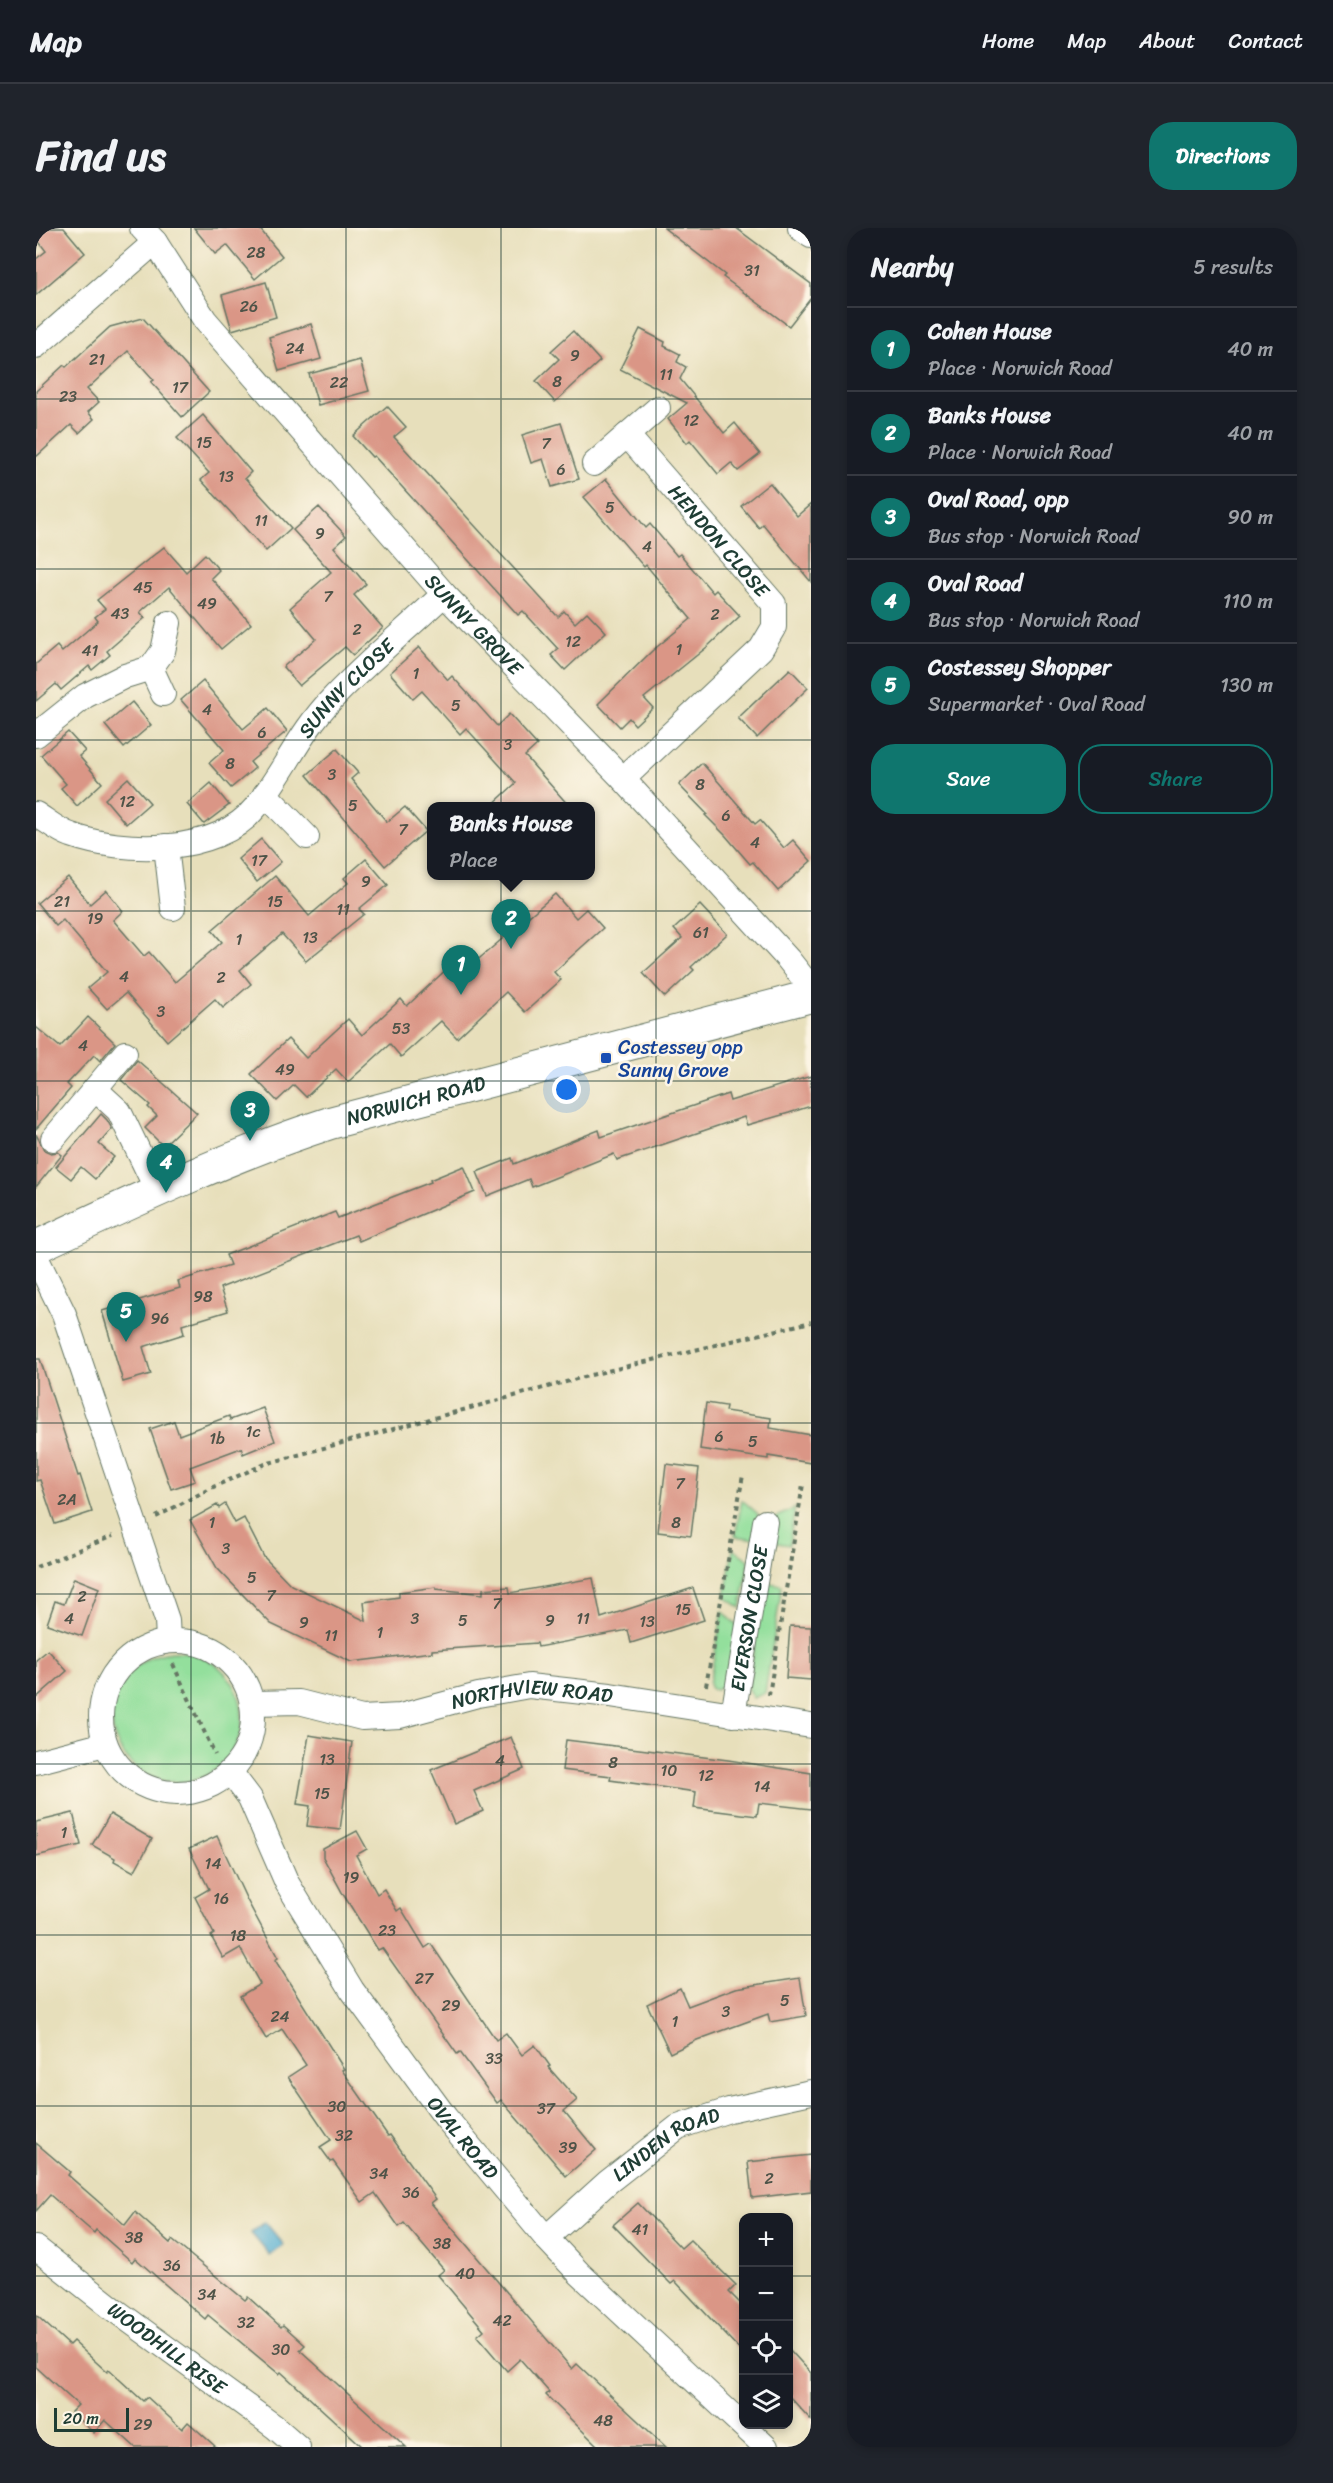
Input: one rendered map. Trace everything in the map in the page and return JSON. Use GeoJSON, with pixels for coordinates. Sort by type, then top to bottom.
{"type":"FeatureCollection","features":[{"type":"Feature","properties":{"kind":"street"},"geometry":{"type":"LineString","coordinates":[[800,228],[811,236]]}},
{"type":"Feature","properties":{"kind":"street","name":"SUNNY GROVE"},"geometry":{"type":"LineString","coordinates":[[36,346],[148,235],[205,320],[444,594],[623,779],[788,959],[811,988]]}},
{"type":"Feature","properties":{"kind":"street"},"geometry":{"type":"LineString","coordinates":[[594,464],[658,408]]}},
{"type":"Feature","properties":{"kind":"street","name":"HENDON CLOSE"},"geometry":{"type":"LineString","coordinates":[[623,779],[761,649],[774,627],[774,604],[627,435]]}},
{"type":"Feature","properties":{"kind":"street","name":"SUNNY CLOSE"},"geometry":{"type":"LineString","coordinates":[[36,814],[68,835],[105,845],[166,846],[198,842],[232,829],[254,810],[296,744],[330,700],[444,594]]}},
{"type":"Feature","properties":{"kind":"street"},"geometry":{"type":"LineString","coordinates":[[36,735],[85,696],[125,676],[151,668],[163,651],[169,623]]}},
{"type":"Feature","properties":{"kind":"street"},"geometry":{"type":"LineString","coordinates":[[151,668],[163,694]]}},
{"type":"Feature","properties":{"kind":"street"},"geometry":{"type":"LineString","coordinates":[[265,794],[307,837]]}},
{"type":"Feature","properties":{"kind":"street"},"geometry":{"type":"LineString","coordinates":[[166,846],[173,908]]}},
{"type":"Feature","properties":{"kind":"street","name":"NORWICH ROAD"},"geometry":{"type":"LineString","coordinates":[[36,1247],[157,1190],[243,1153],[330,1123],[811,996]]}},
{"type":"Feature","properties":{"kind":"street"},"geometry":{"type":"LineString","coordinates":[[52,1139],[125,1053]]}},
{"type":"Feature","properties":{"kind":"street"},"geometry":{"type":"LineString","coordinates":[[95,1089],[119,1111],[157,1190]]}},
{"type":"Feature","properties":{"kind":"street"},"geometry":{"type":"LineString","coordinates":[[36,1257],[64,1314],[167,1620],[168,1640]]}},
{"type":"Feature","properties":{"kind":"street","name":"EVERSON CLOSE"},"geometry":{"type":"LineString","coordinates":[[733,1715],[765,1522]]}},
{"type":"Feature","properties":{"kind":"street"},"geometry":{"type":"LineString","coordinates":[[168,1640],[198,1643],[214,1649],[227,1658],[238,1670],[253,1703],[251,1736],[244,1754],[231,1773],[213,1785],[188,1793],[162,1792],[138,1783],[118,1766],[105,1744],[100,1717],[105,1690],[119,1666],[141,1649],[168,1640]]}},
{"type":"Feature","properties":{"kind":"street","name":"NORTHVIEW ROAD"},"geometry":{"type":"LineString","coordinates":[[253,1703],[299,1702],[362,1718],[400,1716],[478,1695],[529,1686],[610,1695],[811,1726]]}},
{"type":"Feature","properties":{"kind":"street"},"geometry":{"type":"LineString","coordinates":[[36,1762],[105,1744]]}},
{"type":"Feature","properties":{"kind":"street","name":"OVAL ROAD"},"geometry":{"type":"LineString","coordinates":[[231,1773],[250,1798],[287,1883],[352,1990],[447,2118],[546,2238],[638,2329],[766,2447]]}},
{"type":"Feature","properties":{"kind":"street","name":"LINDEN ROAD"},"geometry":{"type":"LineString","coordinates":[[546,2238],[608,2182],[678,2127],[729,2110],[811,2092]]}},
{"type":"Feature","properties":{"kind":"street","name":"WOODHILL RISE"},"geometry":{"type":"LineString","coordinates":[[36,2248],[112,2308],[275,2427],[298,2447]]}},
{"type":"Feature","properties":{"kind":"path"},"geometry":{"type":"LineString","coordinates":[[36,1567],[135,1527],[211,1488],[265,1464],[595,1374],[811,1322]]}},
{"type":"Feature","properties":{"kind":"path"},"geometry":{"type":"LineString","coordinates":[[702,1711],[743,1475]]}},
{"type":"Feature","properties":{"kind":"path"},"geometry":{"type":"LineString","coordinates":[[765,1720],[803,1484]]}},
{"type":"Feature","properties":{"kind":"path"},"geometry":{"type":"LineString","coordinates":[[168,1640],[167,1652],[220,1766],[231,1773]]}},
{"type":"Feature","properties":{"kind":"green space"},"geometry":{"type":"Polygon","coordinates":[[[742,1500],[758,1514],[755,1539],[735,1536],[742,1500]]]}},
{"type":"Feature","properties":{"kind":"green space"},"geometry":{"type":"Polygon","coordinates":[[[795,1508],[789,1545],[771,1542],[775,1518],[795,1508]]]}},
{"type":"Feature","properties":{"kind":"green space"},"geometry":{"type":"Polygon","coordinates":[[[733,1549],[749,1560],[741,1608],[725,1597],[733,1549]]]}},
{"type":"Feature","properties":{"kind":"green space"},"geometry":{"type":"Polygon","coordinates":[[[764,1582],[782,1585],[765,1693],[753,1698],[748,1689],[764,1582]]]}},
{"type":"Feature","properties":{"kind":"green space"},"geometry":{"type":"Polygon","coordinates":[[[723,1611],[738,1627],[731,1671],[723,1685],[716,1690],[711,1689],[709,1684],[723,1611]]]}},
{"type":"Feature","properties":{"kind":"green space"},"geometry":{"type":"Polygon","coordinates":[[[177,1652],[202,1657],[223,1671],[237,1692],[242,1717],[237,1742],[223,1763],[202,1777],[177,1782],[152,1777],[131,1763],[117,1742],[112,1717],[117,1692],[131,1671],[152,1657],[177,1652]]]}},
{"type":"Feature","properties":{"kind":"water"},"geometry":{"type":"Polygon","coordinates":[[[265,2222],[284,2245],[270,2256],[251,2233],[265,2222]]]}},
{"type":"Feature","properties":{"kind":"building"},"geometry":{"type":"Polygon","coordinates":[[[36,228],[64,228],[85,253],[36,295],[36,259],[46,251],[36,238],[36,228]]]}},
{"type":"Feature","properties":{"kind":"building"},"geometry":{"type":"Polygon","coordinates":[[[194,228],[259,228],[282,256],[255,279],[227,245],[215,254],[194,228]]]}},
{"type":"Feature","properties":{"kind":"building"},"geometry":{"type":"Polygon","coordinates":[[[664,228],[736,228],[811,284],[811,298],[789,326],[723,277],[725,275],[664,228]]]}},
{"type":"Feature","properties":{"kind":"building"},"geometry":{"type":"Polygon","coordinates":[[[266,282],[276,317],[232,330],[222,295],[266,282]]]}},
{"type":"Feature","properties":{"kind":"building"},"geometry":{"type":"Polygon","coordinates":[[[143,318],[209,392],[182,417],[151,382],[154,380],[128,351],[87,389],[99,402],[88,412],[94,419],[79,433],[71,425],[36,457],[36,391],[110,327],[143,318]]]}},
{"type":"Feature","properties":{"kind":"building"},"geometry":{"type":"Polygon","coordinates":[[[311,324],[321,359],[279,371],[269,337],[311,324]]]}},
{"type":"Feature","properties":{"kind":"building"},"geometry":{"type":"Polygon","coordinates":[[[640,329],[665,342],[664,346],[680,354],[677,362],[686,367],[680,379],[724,433],[735,423],[760,454],[738,471],[731,463],[718,474],[690,440],[687,443],[668,419],[687,403],[620,369],[640,329]]]}},
{"type":"Feature","properties":{"kind":"building"},"geometry":{"type":"Polygon","coordinates":[[[573,331],[600,361],[555,402],[536,381],[559,359],[551,351],[573,331]]]}},
{"type":"Feature","properties":{"kind":"building"},"geometry":{"type":"Polygon","coordinates":[[[360,360],[369,391],[318,405],[309,374],[360,360]]]}},
{"type":"Feature","properties":{"kind":"building"},"geometry":{"type":"Polygon","coordinates":[[[387,406],[406,427],[394,437],[558,617],[564,611],[575,623],[587,612],[606,632],[565,670],[551,655],[558,649],[523,611],[518,615],[374,456],[372,457],[353,436],[387,406]]]}},
{"type":"Feature","properties":{"kind":"building"},"geometry":{"type":"Polygon","coordinates":[[[203,415],[251,472],[245,478],[291,528],[266,551],[201,480],[209,473],[177,438],[203,415]]]}},
{"type":"Feature","properties":{"kind":"building"},"geometry":{"type":"Polygon","coordinates":[[[561,423],[579,479],[552,487],[543,459],[531,463],[522,435],[561,423]]]}},
{"type":"Feature","properties":{"kind":"building"},"geometry":{"type":"Polygon","coordinates":[[[606,479],[646,528],[650,524],[677,556],[680,554],[713,593],[716,590],[740,616],[707,647],[644,698],[653,708],[635,725],[629,718],[620,727],[598,704],[652,651],[691,619],[584,497],[606,479]]]}},
{"type":"Feature","properties":{"kind":"building"},"geometry":{"type":"Polygon","coordinates":[[[770,483],[797,516],[811,504],[811,582],[763,524],[759,528],[741,506],[770,483]]]}},
{"type":"Feature","properties":{"kind":"building"},"geometry":{"type":"Polygon","coordinates":[[[319,507],[346,536],[334,547],[366,584],[354,595],[383,628],[353,655],[345,647],[299,686],[283,667],[316,639],[290,608],[331,572],[293,530],[319,507]]]}},
{"type":"Feature","properties":{"kind":"building"},"geometry":{"type":"Polygon","coordinates":[[[164,547],[186,572],[205,554],[219,570],[211,578],[251,624],[221,649],[169,587],[140,612],[145,618],[107,651],[110,655],[92,670],[89,666],[61,690],[56,684],[36,701],[36,664],[57,646],[62,652],[98,621],[95,617],[105,609],[97,600],[164,547]]]}},
{"type":"Feature","properties":{"kind":"building"},"geometry":{"type":"Polygon","coordinates":[[[419,647],[448,680],[452,676],[497,726],[509,714],[537,745],[525,756],[566,802],[495,802],[516,783],[466,728],[460,734],[422,691],[413,699],[390,673],[419,647]]]}},
{"type":"Feature","properties":{"kind":"building"},"geometry":{"type":"Polygon","coordinates":[[[790,669],[808,688],[757,738],[738,718],[790,669]]]}},
{"type":"Feature","properties":{"kind":"building"},"geometry":{"type":"Polygon","coordinates":[[[203,681],[243,729],[268,708],[287,731],[250,762],[255,768],[231,788],[209,763],[224,750],[181,700],[203,681]]]}},
{"type":"Feature","properties":{"kind":"building"},"geometry":{"type":"Polygon","coordinates":[[[132,702],[151,725],[124,748],[105,725],[132,702]]]}},
{"type":"Feature","properties":{"kind":"building"},"geometry":{"type":"Polygon","coordinates":[[[68,732],[85,751],[79,756],[102,783],[77,806],[61,788],[66,784],[41,755],[68,732]]]}},
{"type":"Feature","properties":{"kind":"building"},"geometry":{"type":"Polygon","coordinates":[[[337,749],[358,773],[351,779],[387,822],[405,807],[426,831],[385,866],[307,775],[337,749]]]}},
{"type":"Feature","properties":{"kind":"building"},"geometry":{"type":"Polygon","coordinates":[[[702,763],[755,824],[760,820],[784,848],[793,840],[811,861],[778,891],[753,862],[750,864],[679,785],[702,763]]]}},
{"type":"Feature","properties":{"kind":"building"},"geometry":{"type":"Polygon","coordinates":[[[128,778],[150,803],[126,824],[105,799],[128,778]]]}},
{"type":"Feature","properties":{"kind":"building"},"geometry":{"type":"Polygon","coordinates":[[[211,783],[229,805],[204,824],[187,804],[211,783]]]}},
{"type":"Feature","properties":{"kind":"building"},"geometry":{"type":"Polygon","coordinates":[[[261,839],[281,862],[257,882],[238,859],[261,839]]]}},
{"type":"Feature","properties":{"kind":"building"},"geometry":{"type":"Polygon","coordinates":[[[366,859],[388,885],[359,909],[364,914],[306,961],[282,934],[240,970],[251,984],[223,1008],[215,999],[167,1041],[126,993],[107,1009],[88,988],[107,972],[63,920],[56,926],[37,903],[68,877],[90,904],[106,890],[123,911],[113,920],[144,956],[149,952],[175,982],[222,942],[212,930],[275,876],[309,916],[348,883],[344,878],[366,859]]]}},
{"type":"Feature","properties":{"kind":"building"},"geometry":{"type":"Polygon","coordinates":[[[555,894],[576,918],[586,909],[603,928],[554,972],[561,980],[525,1012],[506,992],[457,1038],[441,1021],[401,1057],[390,1044],[348,1082],[336,1069],[306,1097],[294,1085],[277,1101],[251,1074],[288,1039],[306,1058],[348,1019],[362,1035],[401,999],[407,1006],[465,952],[474,963],[555,894]]]}},
{"type":"Feature","properties":{"kind":"building"},"geometry":{"type":"Polygon","coordinates":[[[700,905],[727,934],[691,967],[694,970],[665,997],[643,973],[682,938],[674,929],[700,905]]]}},
{"type":"Feature","properties":{"kind":"building"},"geometry":{"type":"Polygon","coordinates":[[[88,1017],[115,1043],[100,1061],[94,1055],[67,1084],[71,1088],[36,1129],[36,1027],[60,1047],[88,1017]]]}},
{"type":"Feature","properties":{"kind":"building"},"geometry":{"type":"Polygon","coordinates":[[[137,1060],[197,1113],[163,1146],[145,1128],[157,1116],[148,1107],[150,1105],[121,1080],[137,1060]]]}},
{"type":"Feature","properties":{"kind":"building"},"geometry":{"type":"Polygon","coordinates":[[[811,1076],[811,1106],[747,1125],[744,1117],[617,1160],[614,1154],[532,1187],[529,1179],[487,1196],[477,1172],[512,1158],[514,1164],[599,1130],[601,1137],[728,1094],[730,1101],[811,1076]]]}},
{"type":"Feature","properties":{"kind":"building"},"geometry":{"type":"Polygon","coordinates":[[[101,1114],[112,1129],[99,1144],[114,1157],[95,1179],[81,1167],[71,1179],[56,1167],[101,1114]]]}},
{"type":"Feature","properties":{"kind":"building"},"geometry":{"type":"Polygon","coordinates":[[[36,1134],[44,1150],[51,1153],[58,1152],[62,1155],[36,1187],[36,1134]]]}},
{"type":"Feature","properties":{"kind":"building"},"geometry":{"type":"Polygon","coordinates":[[[464,1166],[475,1192],[359,1241],[356,1235],[220,1288],[228,1311],[182,1325],[184,1334],[143,1347],[151,1374],[123,1382],[102,1311],[180,1288],[178,1281],[230,1265],[226,1255],[335,1212],[338,1218],[431,1182],[430,1180],[464,1166]]]}},
{"type":"Feature","properties":{"kind":"building"},"geometry":{"type":"Polygon","coordinates":[[[36,1359],[40,1359],[92,1512],[55,1524],[40,1480],[36,1481],[36,1359]]]}},
{"type":"Feature","properties":{"kind":"building"},"geometry":{"type":"Polygon","coordinates":[[[706,1403],[726,1406],[725,1411],[771,1418],[770,1428],[811,1435],[811,1463],[700,1449],[706,1403]]]}},
{"type":"Feature","properties":{"kind":"building"},"geometry":{"type":"Polygon","coordinates":[[[263,1408],[275,1441],[243,1454],[241,1448],[190,1467],[195,1481],[171,1489],[150,1429],[174,1421],[179,1435],[229,1416],[230,1420],[263,1408]]]}},
{"type":"Feature","properties":{"kind":"building"},"geometry":{"type":"Polygon","coordinates":[[[666,1464],[699,1468],[691,1536],[658,1532],[666,1464]]]}},
{"type":"Feature","properties":{"kind":"building"},"geometry":{"type":"Polygon","coordinates":[[[225,1504],[235,1523],[244,1518],[264,1557],[291,1585],[366,1621],[364,1602],[399,1597],[399,1592],[436,1587],[436,1589],[483,1594],[483,1589],[509,1587],[510,1593],[593,1578],[601,1618],[693,1588],[704,1620],[631,1643],[628,1630],[538,1647],[537,1643],[432,1650],[432,1652],[351,1662],[271,1624],[217,1568],[190,1520],[217,1505],[219,1508],[225,1504]]]}},
{"type":"Feature","properties":{"kind":"building"},"geometry":{"type":"Polygon","coordinates":[[[74,1578],[99,1588],[82,1636],[47,1624],[55,1601],[64,1604],[74,1578]]]}},
{"type":"Feature","properties":{"kind":"building"},"geometry":{"type":"Polygon","coordinates":[[[790,1626],[811,1627],[811,1680],[786,1678],[790,1626]]]}},
{"type":"Feature","properties":{"kind":"building"},"geometry":{"type":"Polygon","coordinates":[[[48,1650],[67,1671],[36,1698],[36,1660],[48,1650]]]}},
{"type":"Feature","properties":{"kind":"building"},"geometry":{"type":"Polygon","coordinates":[[[309,1735],[352,1742],[340,1830],[307,1826],[310,1806],[297,1804],[309,1735]]]}},
{"type":"Feature","properties":{"kind":"building"},"geometry":{"type":"Polygon","coordinates":[[[511,1737],[524,1769],[474,1791],[483,1811],[454,1824],[431,1770],[511,1737]]]}},
{"type":"Feature","properties":{"kind":"building"},"geometry":{"type":"Polygon","coordinates":[[[566,1740],[728,1760],[811,1773],[811,1809],[759,1803],[757,1816],[694,1808],[696,1792],[610,1780],[611,1776],[562,1770],[566,1740]]]}},
{"type":"Feature","properties":{"kind":"building"},"geometry":{"type":"Polygon","coordinates":[[[73,1813],[81,1845],[36,1856],[36,1822],[73,1813]]]}},
{"type":"Feature","properties":{"kind":"building"},"geometry":{"type":"Polygon","coordinates":[[[110,1814],[152,1839],[134,1872],[92,1845],[110,1814]]]}},
{"type":"Feature","properties":{"kind":"building"},"geometry":{"type":"Polygon","coordinates":[[[357,1831],[367,1849],[356,1855],[377,1894],[384,1889],[397,1911],[401,1908],[425,1948],[431,1944],[496,2040],[506,2033],[522,2055],[535,2045],[550,2066],[548,2067],[577,2100],[564,2111],[596,2150],[566,2176],[501,2100],[497,2103],[460,2052],[457,2054],[382,1948],[378,1950],[343,1894],[323,1857],[323,1849],[357,1831]]]}},
{"type":"Feature","properties":{"kind":"building"},"geometry":{"type":"Polygon","coordinates":[[[217,1836],[278,1958],[275,1960],[344,2069],[342,2070],[436,2199],[431,2203],[572,2369],[577,2364],[666,2447],[599,2447],[546,2395],[549,2392],[520,2359],[507,2371],[477,2336],[484,2330],[438,2275],[444,2270],[404,2223],[399,2227],[375,2193],[362,2202],[333,2161],[331,2162],[320,2147],[331,2140],[288,2077],[306,2065],[282,2029],[266,2039],[240,1996],[260,1984],[240,1948],[223,1958],[211,1936],[214,1934],[195,1897],[209,1889],[189,1849],[217,1836]]]}},
{"type":"Feature","properties":{"kind":"building"},"geometry":{"type":"Polygon","coordinates":[[[800,1978],[806,2016],[770,2022],[768,2014],[697,2040],[670,2053],[647,2004],[680,1988],[688,2006],[736,1988],[800,1978]]]}},
{"type":"Feature","properties":{"kind":"building"},"geometry":{"type":"Polygon","coordinates":[[[36,2143],[70,2172],[68,2175],[125,2225],[135,2212],[170,2243],[172,2240],[245,2300],[248,2297],[281,2327],[283,2325],[305,2345],[300,2350],[406,2447],[363,2447],[281,2372],[279,2374],[208,2315],[205,2319],[135,2258],[132,2262],[96,2230],[94,2233],[50,2195],[36,2211],[36,2143]]]}},
{"type":"Feature","properties":{"kind":"building"},"geometry":{"type":"Polygon","coordinates":[[[811,2155],[811,2191],[752,2198],[748,2162],[811,2155]]]}},
{"type":"Feature","properties":{"kind":"building"},"geometry":{"type":"Polygon","coordinates":[[[638,2203],[681,2248],[690,2240],[736,2285],[729,2292],[739,2302],[739,2349],[675,2281],[671,2284],[613,2225],[638,2203]]]}},
{"type":"Feature","properties":{"kind":"building"},"geometry":{"type":"Polygon","coordinates":[[[36,2315],[69,2345],[73,2341],[143,2401],[147,2397],[182,2429],[188,2422],[216,2447],[135,2447],[105,2420],[94,2433],[71,2412],[78,2405],[36,2367],[36,2315]]]}},
{"type":"Feature","properties":{"kind":"building"},"geometry":{"type":"Polygon","coordinates":[[[793,2353],[811,2373],[811,2420],[793,2400],[793,2353]]]}},
{"type":"Feature","properties":{"kind":"place","name":"Banks House"},"geometry":{"type":"Point","coordinates":[511,949]}},
{"type":"Feature","properties":{"kind":"place","name":"Cohen House"},"geometry":{"type":"Point","coordinates":[461,995]}},
{"type":"Feature","properties":{"kind":"place","name":"Costessey opp Sunny Grove"},"geometry":{"type":"Point","coordinates":[606,1058]}},
{"type":"Feature","properties":{"kind":"place","name":"Oval Road, opp"},"geometry":{"type":"Point","coordinates":[250,1141]}},
{"type":"Feature","properties":{"kind":"place","name":"Oval Road"},"geometry":{"type":"Point","coordinates":[166,1193]}},
{"type":"Feature","properties":{"kind":"place","name":"Costessey Shopper"},"geometry":{"type":"Point","coordinates":[126,1342]}}]}
